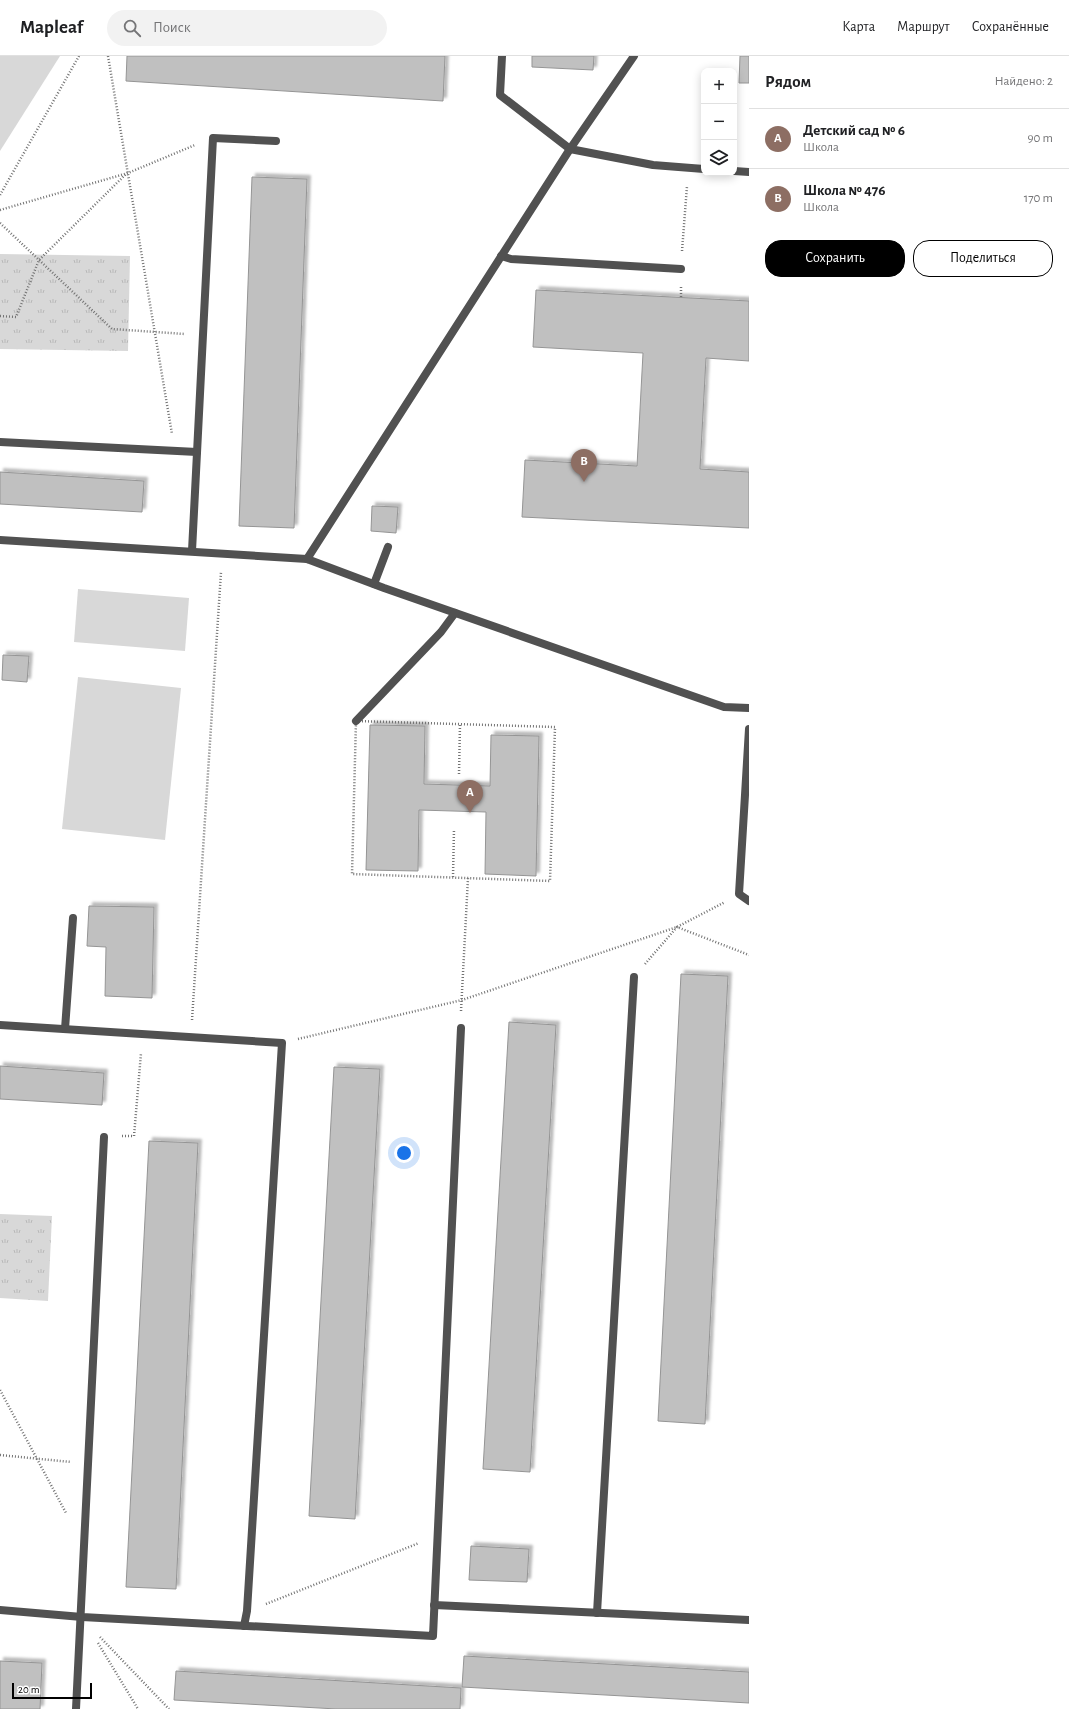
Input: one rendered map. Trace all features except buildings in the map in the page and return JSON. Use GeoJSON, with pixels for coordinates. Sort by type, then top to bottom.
{"type":"FeatureCollection","features":[{"type":"Feature","properties":{"kind":"lane"},"geometry":{"type":"LineString","coordinates":[[502,56],[500,95],[570,149],[653,165],[701,169]]}},
{"type":"Feature","properties":{"kind":"lane"},"geometry":{"type":"LineString","coordinates":[[307,558],[570,149],[634,56]]}},
{"type":"Feature","properties":{"kind":"lane"},"geometry":{"type":"LineString","coordinates":[[192,551],[213,138],[276,141]]}},
{"type":"Feature","properties":{"kind":"lane"},"geometry":{"type":"LineString","coordinates":[[737,171],[749,172]]}},
{"type":"Feature","properties":{"kind":"lane"},"geometry":{"type":"LineString","coordinates":[[501,256],[511,259],[681,269]]}},
{"type":"Feature","properties":{"kind":"lane"},"geometry":{"type":"LineString","coordinates":[[0,442],[197,452]]}},
{"type":"Feature","properties":{"kind":"lane"},"geometry":{"type":"LineString","coordinates":[[0,540],[307,558],[455,613],[724,707],[749,708]]}},
{"type":"Feature","properties":{"kind":"lane"},"geometry":{"type":"LineString","coordinates":[[374,584],[388,547]]}},
{"type":"Feature","properties":{"kind":"lane"},"geometry":{"type":"LineString","coordinates":[[356,721],[441,632],[455,613]]}},
{"type":"Feature","properties":{"kind":"lane"},"geometry":{"type":"LineString","coordinates":[[749,729],[739,894],[749,901]]}},
{"type":"Feature","properties":{"kind":"lane"},"geometry":{"type":"LineString","coordinates":[[65,1029],[73,918]]}},
{"type":"Feature","properties":{"kind":"lane"},"geometry":{"type":"LineString","coordinates":[[597,1613],[634,977]]}},
{"type":"Feature","properties":{"kind":"lane"},"geometry":{"type":"LineString","coordinates":[[0,1025],[282,1043],[247,1611],[244,1626]]}},
{"type":"Feature","properties":{"kind":"lane"},"geometry":{"type":"LineString","coordinates":[[0,1610],[82,1617],[433,1636],[461,1028]]}},
{"type":"Feature","properties":{"kind":"lane"},"geometry":{"type":"LineString","coordinates":[[76,1709],[82,1617],[104,1137]]}},
{"type":"Feature","properties":{"kind":"lane"},"geometry":{"type":"LineString","coordinates":[[434,1605],[749,1620]]}},
{"type":"Feature","properties":{"kind":"path"},"geometry":{"type":"LineString","coordinates":[[0,195],[79,56]]}},
{"type":"Feature","properties":{"kind":"path"},"geometry":{"type":"LineString","coordinates":[[108,56],[175,450]]}},
{"type":"Feature","properties":{"kind":"path"},"geometry":{"type":"LineString","coordinates":[[0,210],[128,172],[213,138]]}},
{"type":"Feature","properties":{"kind":"path"},"geometry":{"type":"LineString","coordinates":[[681,269],[688,168]]}},
{"type":"Feature","properties":{"kind":"path"},"geometry":{"type":"LineString","coordinates":[[0,316],[16,317],[39,260],[128,172]]}},
{"type":"Feature","properties":{"kind":"path"},"geometry":{"type":"LineString","coordinates":[[0,223],[112,329],[203,335]]}},
{"type":"Feature","properties":{"kind":"path"},"geometry":{"type":"LineString","coordinates":[[191,1037],[223,553]]}},
{"type":"Feature","properties":{"kind":"path"},"geometry":{"type":"LineString","coordinates":[[356,721],[460,724],[555,727],[550,880],[352,874],[356,721]]}},
{"type":"Feature","properties":{"kind":"path"},"geometry":{"type":"LineString","coordinates":[[459,774],[460,724]]}},
{"type":"Feature","properties":{"kind":"path"},"geometry":{"type":"LineString","coordinates":[[453,877],[454,830]]}},
{"type":"Feature","properties":{"kind":"path"},"geometry":{"type":"LineString","coordinates":[[461,1028],[468,878]]}},
{"type":"Feature","properties":{"kind":"path"},"geometry":{"type":"LineString","coordinates":[[282,1043],[462,1000],[677,927],[739,894]]}},
{"type":"Feature","properties":{"kind":"path"},"geometry":{"type":"LineString","coordinates":[[677,927],[749,955]]}},
{"type":"Feature","properties":{"kind":"path"},"geometry":{"type":"LineString","coordinates":[[634,977],[677,927]]}},
{"type":"Feature","properties":{"kind":"path"},"geometry":{"type":"LineString","coordinates":[[104,1137],[134,1136],[142,1034]]}},
{"type":"Feature","properties":{"kind":"path"},"geometry":{"type":"LineString","coordinates":[[0,1390],[70,1520]]}},
{"type":"Feature","properties":{"kind":"path"},"geometry":{"type":"LineString","coordinates":[[0,1455],[89,1464]]}},
{"type":"Feature","properties":{"kind":"path"},"geometry":{"type":"LineString","coordinates":[[247,1611],[437,1536]]}},
{"type":"Feature","properties":{"kind":"path"},"geometry":{"type":"LineString","coordinates":[[82,1617],[138,1709]]}},
{"type":"Feature","properties":{"kind":"path"},"geometry":{"type":"LineString","coordinates":[[82,1617],[169,1709]]}},
{"type":"Feature","properties":{"kind":"green space"},"geometry":{"type":"Polygon","coordinates":[[[0,56],[60,56],[0,151],[0,56]]]}},
{"type":"Feature","properties":{"kind":"green space"},"geometry":{"type":"Polygon","coordinates":[[[0,254],[130,256],[128,351],[0,349],[0,254]]]}},
{"type":"Feature","properties":{"kind":"green space"},"geometry":{"type":"Polygon","coordinates":[[[78,589],[189,598],[185,651],[74,642],[78,589]]]}},
{"type":"Feature","properties":{"kind":"green space"},"geometry":{"type":"Polygon","coordinates":[[[78,677],[181,688],[165,840],[62,829],[78,677]]]}},
{"type":"Feature","properties":{"kind":"green space"},"geometry":{"type":"Polygon","coordinates":[[[0,1214],[52,1216],[48,1301],[0,1298],[0,1214]]]}},
{"type":"Feature","properties":{"kind":"place","name":"Школа № 476"},"geometry":{"type":"Point","coordinates":[584,482]}},
{"type":"Feature","properties":{"kind":"place","name":"Детский сад № 6"},"geometry":{"type":"Point","coordinates":[470,813]}}]}
